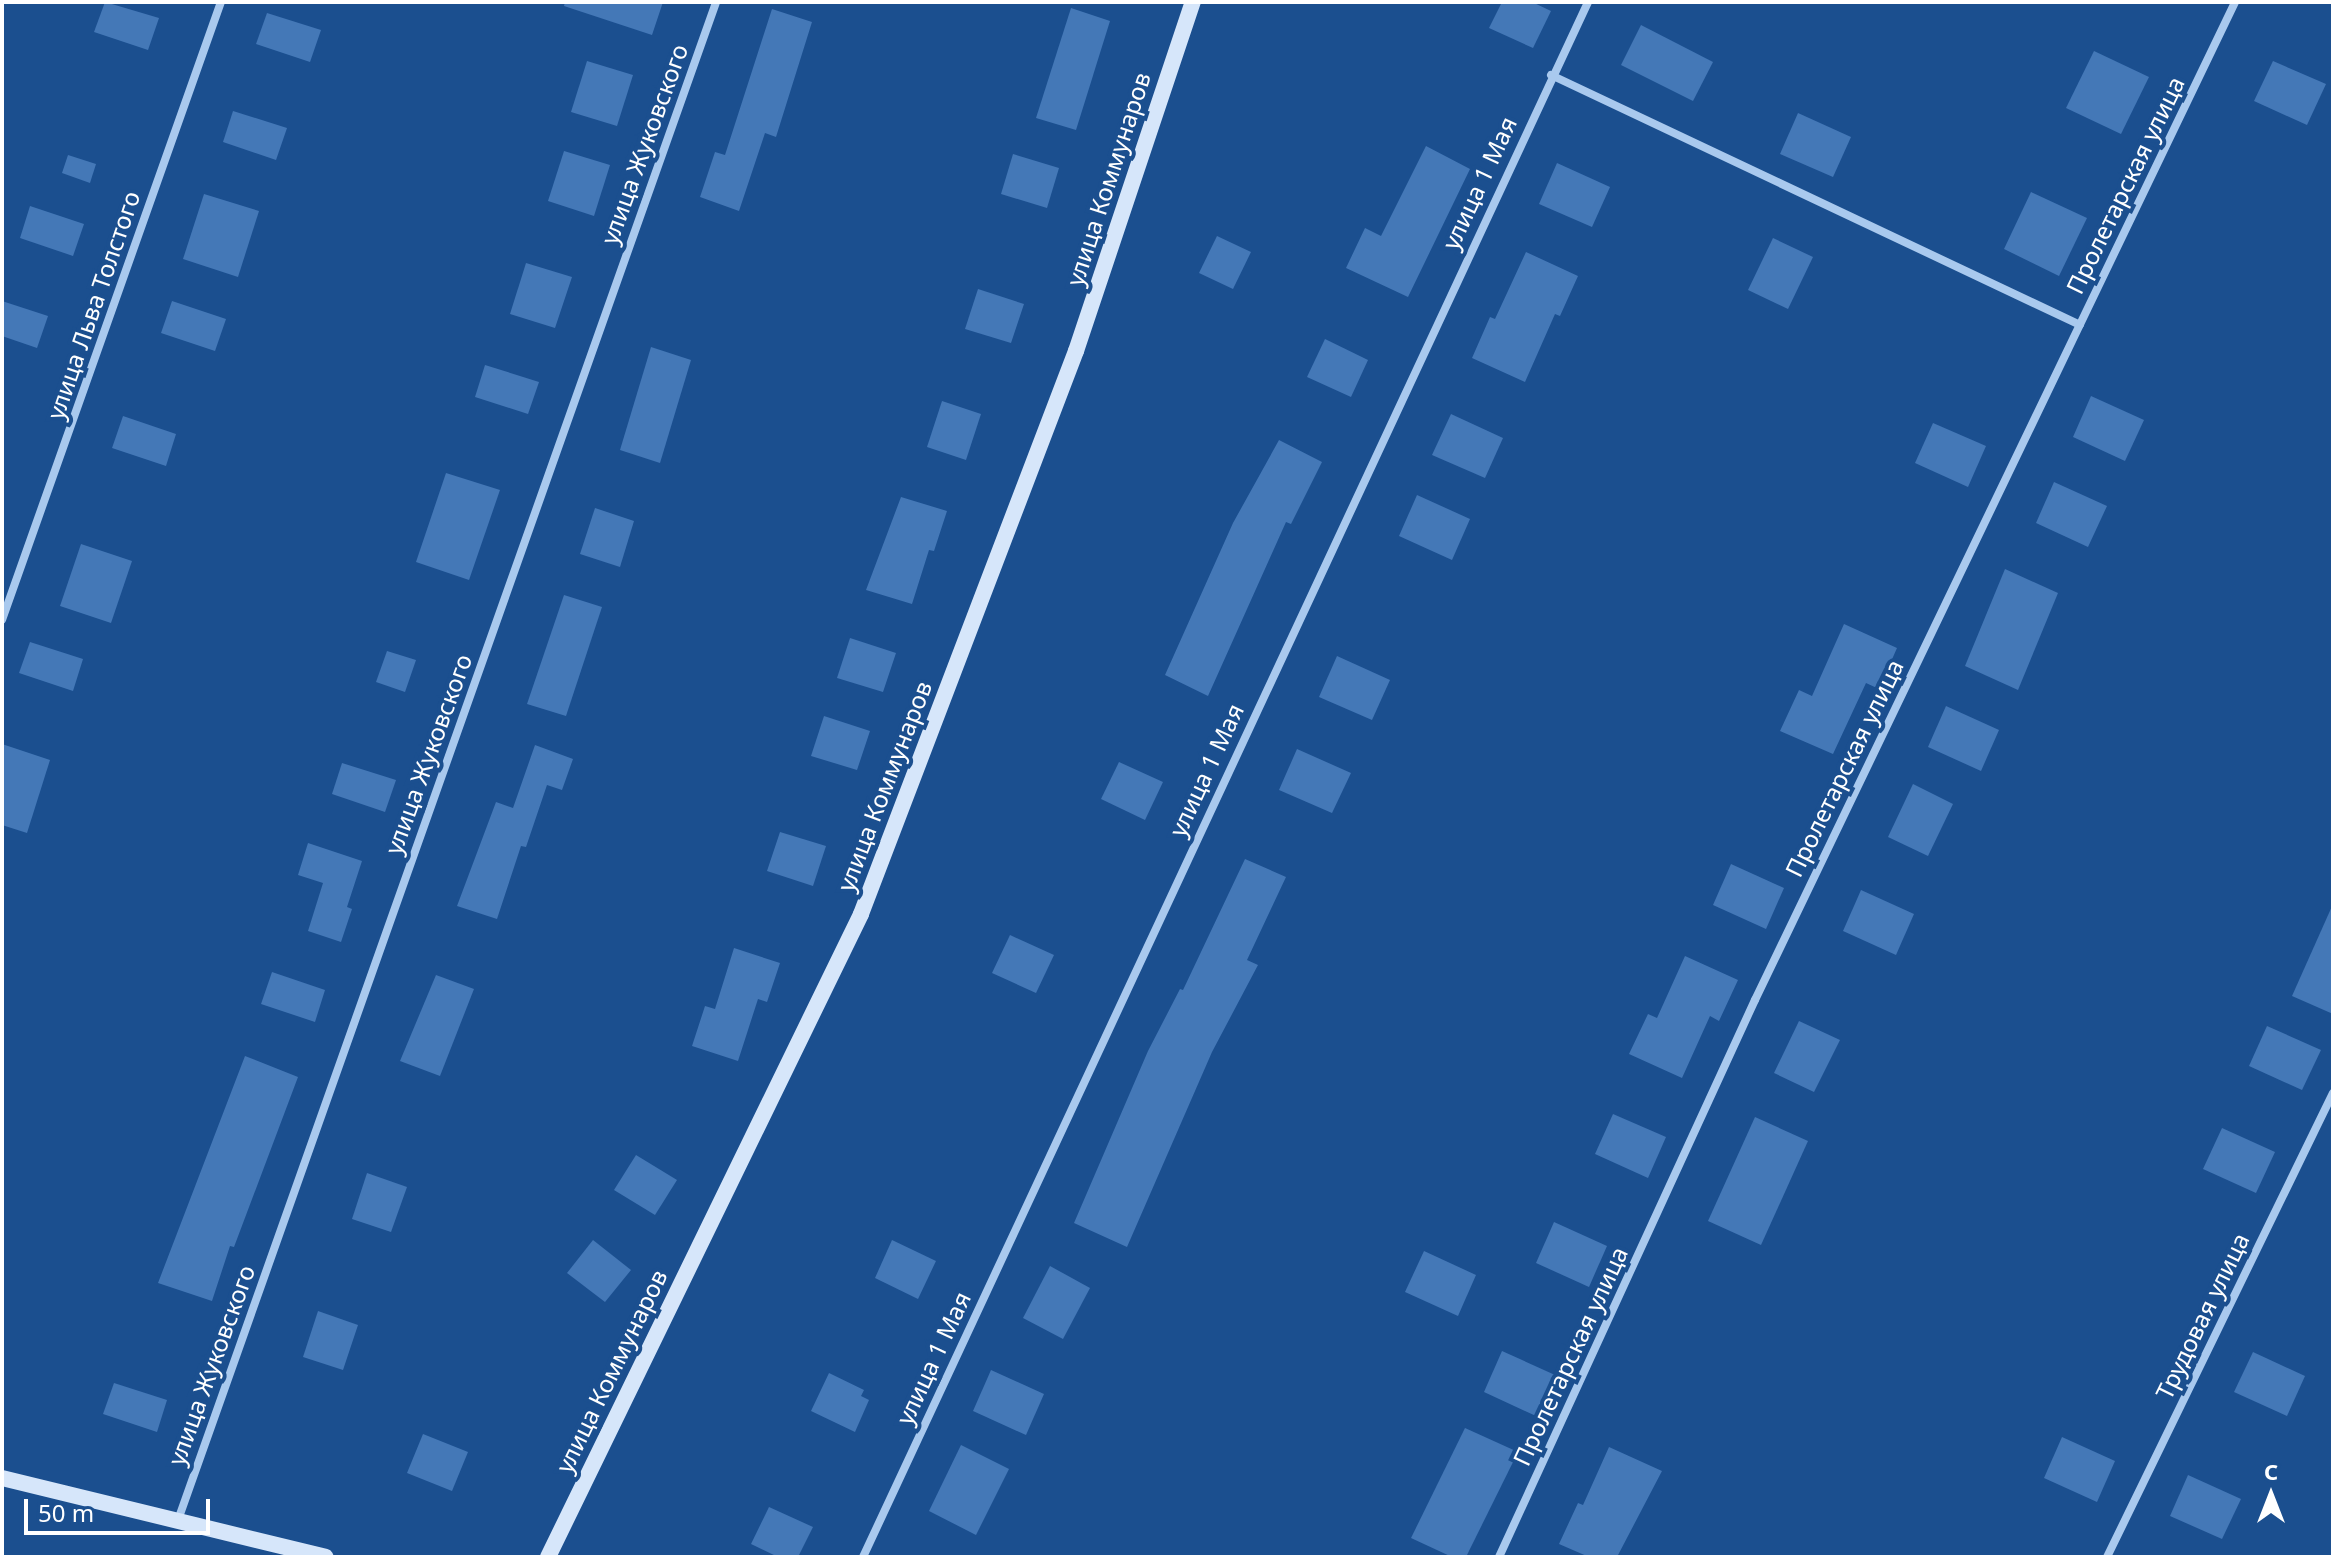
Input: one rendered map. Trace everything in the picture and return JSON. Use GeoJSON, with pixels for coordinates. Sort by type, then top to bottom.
{"type":"FeatureCollection","features":[{"type":"Feature","properties":{"kind":"main road","name":"улица Коммунаров"},"geometry":{"type":"LineString","coordinates":[[548,1557],[861,914],[1076,351],[1193,2]]}},
{"type":"Feature","properties":{"kind":"main road"},"geometry":{"type":"LineString","coordinates":[[2,1478],[326,1557]]}},
{"type":"Feature","properties":{"kind":"street","name":"улица Льва Толстого"},"geometry":{"type":"LineString","coordinates":[[2,620],[221,2]]}},
{"type":"Feature","properties":{"kind":"street","name":"улица Жуковского"},"geometry":{"type":"LineString","coordinates":[[178,1520],[716,2]]}},
{"type":"Feature","properties":{"kind":"street","name":"улица 1 Мая"},"geometry":{"type":"LineString","coordinates":[[863,1557],[1551,75],[1588,2]]}},
{"type":"Feature","properties":{"kind":"street","name":"Пролетарская улица"},"geometry":{"type":"LineString","coordinates":[[1499,1557],[1755,1000],[2235,2]]}},
{"type":"Feature","properties":{"kind":"street"},"geometry":{"type":"LineString","coordinates":[[1551,75],[2080,325]]}},
{"type":"Feature","properties":{"kind":"street","name":"Трудовая улица"},"geometry":{"type":"LineString","coordinates":[[2107,1557],[2333,1093]]}},
{"type":"Feature","properties":{"kind":"building"},"geometry":{"type":"Polygon","coordinates":[[[105,2],[159,18],[148,50],[94,32],[105,2]]]}},
{"type":"Feature","properties":{"kind":"building"},"geometry":{"type":"Polygon","coordinates":[[[565,2],[663,2],[652,35],[564,6],[565,2]]]}},
{"type":"Feature","properties":{"kind":"building"},"geometry":{"type":"Polygon","coordinates":[[[1502,2],[1532,2],[1551,11],[1533,48],[1489,28],[1502,2]]]}},
{"type":"Feature","properties":{"kind":"building"},"geometry":{"type":"Polygon","coordinates":[[[1071,8],[1110,21],[1076,130],[1036,118],[1071,8]]]}},
{"type":"Feature","properties":{"kind":"building"},"geometry":{"type":"Polygon","coordinates":[[[772,9],[812,22],[776,137],[765,133],[739,211],[700,197],[715,152],[725,155],[772,9]]]}},
{"type":"Feature","properties":{"kind":"building"},"geometry":{"type":"Polygon","coordinates":[[[267,13],[321,30],[310,62],[256,44],[267,13]]]}},
{"type":"Feature","properties":{"kind":"building"},"geometry":{"type":"Polygon","coordinates":[[[1641,25],[1713,62],[1693,101],[1621,65],[1641,25]]]}},
{"type":"Feature","properties":{"kind":"building"},"geometry":{"type":"Polygon","coordinates":[[[2094,51],[2149,77],[2121,134],[2066,108],[2094,51]]]}},
{"type":"Feature","properties":{"kind":"building"},"geometry":{"type":"Polygon","coordinates":[[[587,61],[633,75],[617,126],[571,112],[587,61]]]}},
{"type":"Feature","properties":{"kind":"building"},"geometry":{"type":"Polygon","coordinates":[[[2273,61],[2326,84],[2307,125],[2254,101],[2273,61]]]}},
{"type":"Feature","properties":{"kind":"building"},"geometry":{"type":"Polygon","coordinates":[[[233,111],[287,128],[276,160],[223,142],[233,111]]]}},
{"type":"Feature","properties":{"kind":"building"},"geometry":{"type":"Polygon","coordinates":[[[1798,113],[1851,137],[1833,177],[1780,154],[1798,113]]]}},
{"type":"Feature","properties":{"kind":"building"},"geometry":{"type":"Polygon","coordinates":[[[1426,146],[1470,169],[1408,297],[1346,268],[1365,228],[1381,236],[1426,146]]]}},
{"type":"Feature","properties":{"kind":"building"},"geometry":{"type":"Polygon","coordinates":[[[564,151],[610,165],[594,216],[548,201],[564,151]]]}},
{"type":"Feature","properties":{"kind":"building"},"geometry":{"type":"Polygon","coordinates":[[[1013,154],[1059,168],[1047,208],[1001,194],[1013,154]]]}},
{"type":"Feature","properties":{"kind":"building"},"geometry":{"type":"Polygon","coordinates":[[[68,155],[96,164],[90,183],[62,173],[68,155]]]}},
{"type":"Feature","properties":{"kind":"building"},"geometry":{"type":"Polygon","coordinates":[[[1557,163],[1610,187],[1592,227],[1539,204],[1557,163]]]}},
{"type":"Feature","properties":{"kind":"building"},"geometry":{"type":"Polygon","coordinates":[[[2031,192],[2087,218],[2059,276],[2004,249],[2031,192]]]}},
{"type":"Feature","properties":{"kind":"building"},"geometry":{"type":"Polygon","coordinates":[[[204,194],[259,211],[238,277],[183,259],[204,194]]]}},
{"type":"Feature","properties":{"kind":"building"},"geometry":{"type":"Polygon","coordinates":[[[30,206],[84,224],[73,256],[20,238],[30,206]]]}},
{"type":"Feature","properties":{"kind":"building"},"geometry":{"type":"Polygon","coordinates":[[[1217,236],[1251,252],[1233,289],[1199,273],[1217,236]]]}},
{"type":"Feature","properties":{"kind":"building"},"geometry":{"type":"Polygon","coordinates":[[[1773,238],[1813,257],[1788,309],[1748,290],[1773,238]]]}},
{"type":"Feature","properties":{"kind":"building"},"geometry":{"type":"Polygon","coordinates":[[[1526,252],[1578,276],[1560,316],[1555,314],[1525,382],[1472,358],[1490,317],[1495,319],[1526,252]]]}},
{"type":"Feature","properties":{"kind":"building"},"geometry":{"type":"Polygon","coordinates":[[[526,263],[572,277],[555,328],[510,314],[526,263]]]}},
{"type":"Feature","properties":{"kind":"building"},"geometry":{"type":"Polygon","coordinates":[[[978,289],[1024,304],[1011,343],[965,329],[978,289]]]}},
{"type":"Feature","properties":{"kind":"building"},"geometry":{"type":"Polygon","coordinates":[[[2,301],[48,316],[37,348],[2,336],[2,301]]]}},
{"type":"Feature","properties":{"kind":"building"},"geometry":{"type":"Polygon","coordinates":[[[172,301],[226,319],[215,351],[161,333],[172,301]]]}},
{"type":"Feature","properties":{"kind":"building"},"geometry":{"type":"Polygon","coordinates":[[[1325,339],[1368,360],[1351,397],[1307,377],[1325,339]]]}},
{"type":"Feature","properties":{"kind":"building"},"geometry":{"type":"Polygon","coordinates":[[[651,347],[691,360],[660,463],[620,450],[651,347]]]}},
{"type":"Feature","properties":{"kind":"building"},"geometry":{"type":"Polygon","coordinates":[[[485,365],[539,382],[528,414],[475,397],[485,365]]]}},
{"type":"Feature","properties":{"kind":"building"},"geometry":{"type":"Polygon","coordinates":[[[2091,396],[2144,420],[2125,461],[2073,437],[2091,396]]]}},
{"type":"Feature","properties":{"kind":"building"},"geometry":{"type":"Polygon","coordinates":[[[942,401],[981,414],[966,460],[927,447],[942,401]]]}},
{"type":"Feature","properties":{"kind":"building"},"geometry":{"type":"Polygon","coordinates":[[[1451,414],[1503,438],[1485,478],[1432,455],[1451,414]]]}},
{"type":"Feature","properties":{"kind":"building"},"geometry":{"type":"Polygon","coordinates":[[[123,416],[176,434],[166,466],[112,448],[123,416]]]}},
{"type":"Feature","properties":{"kind":"building"},"geometry":{"type":"Polygon","coordinates":[[[1933,423],[1986,446],[1968,487],[1915,463],[1933,423]]]}},
{"type":"Feature","properties":{"kind":"building"},"geometry":{"type":"Polygon","coordinates":[[[1279,440],[1322,462],[1291,524],[1286,522],[1208,696],[1165,675],[1233,523],[1279,440]]]}},
{"type":"Feature","properties":{"kind":"building"},"geometry":{"type":"Polygon","coordinates":[[[446,473],[500,490],[469,580],[416,562],[446,473]]]}},
{"type":"Feature","properties":{"kind":"building"},"geometry":{"type":"Polygon","coordinates":[[[2054,482],[2107,506],[2088,547],[2036,523],[2054,482]]]}},
{"type":"Feature","properties":{"kind":"building"},"geometry":{"type":"Polygon","coordinates":[[[1417,495],[1470,519],[1452,560],[1399,536],[1417,495]]]}},
{"type":"Feature","properties":{"kind":"building"},"geometry":{"type":"Polygon","coordinates":[[[901,497],[947,511],[934,551],[929,550],[912,604],[866,590],[901,497]]]}},
{"type":"Feature","properties":{"kind":"building"},"geometry":{"type":"Polygon","coordinates":[[[595,508],[634,521],[620,567],[580,554],[595,508]]]}},
{"type":"Feature","properties":{"kind":"building"},"geometry":{"type":"Polygon","coordinates":[[[81,544],[132,561],[111,623],[60,606],[81,544]]]}},
{"type":"Feature","properties":{"kind":"building"},"geometry":{"type":"Polygon","coordinates":[[[2005,569],[2058,593],[2018,690],[1965,666],[2005,569]]]}},
{"type":"Feature","properties":{"kind":"building"},"geometry":{"type":"Polygon","coordinates":[[[564,595],[602,607],[566,716],[527,704],[564,595]]]}},
{"type":"Feature","properties":{"kind":"building"},"geometry":{"type":"Polygon","coordinates":[[[1844,624],[1897,648],[1879,689],[1866,683],[1833,754],[1780,731],[1799,690],[1812,696],[1844,624]]]}},
{"type":"Feature","properties":{"kind":"building"},"geometry":{"type":"Polygon","coordinates":[[[850,638],[896,653],[883,692],[837,678],[850,638]]]}},
{"type":"Feature","properties":{"kind":"building"},"geometry":{"type":"Polygon","coordinates":[[[30,642],[83,659],[73,691],[19,673],[30,642]]]}},
{"type":"Feature","properties":{"kind":"building"},"geometry":{"type":"Polygon","coordinates":[[[387,651],[416,660],[405,692],[376,682],[387,651]]]}},
{"type":"Feature","properties":{"kind":"building"},"geometry":{"type":"Polygon","coordinates":[[[1337,656],[1390,680],[1372,720],[1319,697],[1337,656]]]}},
{"type":"Feature","properties":{"kind":"building"},"geometry":{"type":"Polygon","coordinates":[[[1946,706],[1999,730],[1981,771],[1928,747],[1946,706]]]}},
{"type":"Feature","properties":{"kind":"building"},"geometry":{"type":"Polygon","coordinates":[[[824,716],[870,731],[857,770],[811,756],[824,716]]]}},
{"type":"Feature","properties":{"kind":"building"},"geometry":{"type":"Polygon","coordinates":[[[2,744],[50,760],[27,833],[2,825],[2,744]]]}},
{"type":"Feature","properties":{"kind":"building"},"geometry":{"type":"Polygon","coordinates":[[[535,745],[573,759],[562,790],[547,785],[526,847],[521,846],[497,919],[457,906],[496,802],[513,808],[535,745]]]}},
{"type":"Feature","properties":{"kind":"building"},"geometry":{"type":"Polygon","coordinates":[[[1297,749],[1351,773],[1332,813],[1279,790],[1297,749]]]}},
{"type":"Feature","properties":{"kind":"building"},"geometry":{"type":"Polygon","coordinates":[[[1119,762],[1163,782],[1145,820],[1101,799],[1119,762]]]}},
{"type":"Feature","properties":{"kind":"building"},"geometry":{"type":"Polygon","coordinates":[[[342,763],[396,780],[385,812],[332,794],[342,763]]]}},
{"type":"Feature","properties":{"kind":"building"},"geometry":{"type":"Polygon","coordinates":[[[1913,784],[1953,804],[1928,856],[1888,837],[1913,784]]]}},
{"type":"Feature","properties":{"kind":"building"},"geometry":{"type":"Polygon","coordinates":[[[780,832],[826,846],[813,886],[767,871],[780,832]]]}},
{"type":"Feature","properties":{"kind":"building"},"geometry":{"type":"Polygon","coordinates":[[[308,843],[362,861],[347,907],[352,909],[341,942],[308,931],[323,883],[298,875],[308,843]]]}},
{"type":"Feature","properties":{"kind":"building"},"geometry":{"type":"Polygon","coordinates":[[[1245,859],[1286,877],[1247,960],[1258,965],[1212,1052],[1127,1247],[1074,1223],[1148,1051],[1180,989],[1183,990],[1245,859]]]}},
{"type":"Feature","properties":{"kind":"building"},"geometry":{"type":"Polygon","coordinates":[[[1731,864],[1784,888],[1766,929],[1713,905],[1731,864]]]}},
{"type":"Feature","properties":{"kind":"building"},"geometry":{"type":"Polygon","coordinates":[[[1861,890],[1914,914],[1896,955],[1843,931],[1861,890]]]}},
{"type":"Feature","properties":{"kind":"building"},"geometry":{"type":"Polygon","coordinates":[[[2333,904],[2333,1014],[2292,996],[2333,904]]]}},
{"type":"Feature","properties":{"kind":"building"},"geometry":{"type":"Polygon","coordinates":[[[1010,935],[1054,955],[1036,993],[992,973],[1010,935]]]}},
{"type":"Feature","properties":{"kind":"building"},"geometry":{"type":"Polygon","coordinates":[[[734,948],[780,963],[767,1002],[758,999],[738,1061],[692,1046],[705,1006],[715,1009],[734,948]]]}},
{"type":"Feature","properties":{"kind":"building"},"geometry":{"type":"Polygon","coordinates":[[[1685,956],[1738,980],[1719,1021],[1710,1016],[1682,1078],[1629,1054],[1648,1014],[1657,1018],[1685,956]]]}},
{"type":"Feature","properties":{"kind":"building"},"geometry":{"type":"Polygon","coordinates":[[[272,972],[325,990],[315,1022],[261,1004],[272,972]]]}},
{"type":"Feature","properties":{"kind":"building"},"geometry":{"type":"Polygon","coordinates":[[[436,975],[474,989],[440,1076],[400,1061],[436,975]]]}},
{"type":"Feature","properties":{"kind":"building"},"geometry":{"type":"Polygon","coordinates":[[[1799,1021],[1840,1040],[1814,1092],[1774,1073],[1799,1021]]]}},
{"type":"Feature","properties":{"kind":"building"},"geometry":{"type":"Polygon","coordinates":[[[2267,1026],[2321,1050],[2302,1090],[2249,1066],[2267,1026]]]}},
{"type":"Feature","properties":{"kind":"building"},"geometry":{"type":"Polygon","coordinates":[[[245,1056],[298,1077],[234,1247],[230,1246],[212,1301],[158,1283],[245,1056]]]}},
{"type":"Feature","properties":{"kind":"building"},"geometry":{"type":"Polygon","coordinates":[[[1613,1114],[1666,1137],[1648,1178],[1595,1154],[1613,1114]]]}},
{"type":"Feature","properties":{"kind":"building"},"geometry":{"type":"Polygon","coordinates":[[[1755,1117],[1808,1141],[1761,1245],[1708,1221],[1755,1117]]]}},
{"type":"Feature","properties":{"kind":"building"},"geometry":{"type":"Polygon","coordinates":[[[2222,1128],[2275,1152],[2256,1193],[2203,1169],[2222,1128]]]}},
{"type":"Feature","properties":{"kind":"building"},"geometry":{"type":"Polygon","coordinates":[[[636,1155],[677,1180],[655,1215],[614,1190],[636,1155]]]}},
{"type":"Feature","properties":{"kind":"building"},"geometry":{"type":"Polygon","coordinates":[[[367,1173],[407,1187],[391,1232],[352,1219],[367,1173]]]}},
{"type":"Feature","properties":{"kind":"building"},"geometry":{"type":"Polygon","coordinates":[[[1554,1222],[1607,1246],[1589,1287],[1536,1263],[1554,1222]]]}},
{"type":"Feature","properties":{"kind":"building"},"geometry":{"type":"Polygon","coordinates":[[[593,1240],[631,1270],[605,1302],[567,1273],[593,1240]]]}},
{"type":"Feature","properties":{"kind":"building"},"geometry":{"type":"Polygon","coordinates":[[[892,1240],[936,1261],[918,1299],[875,1278],[892,1240]]]}},
{"type":"Feature","properties":{"kind":"building"},"geometry":{"type":"Polygon","coordinates":[[[1424,1251],[1476,1275],[1458,1316],[1405,1292],[1424,1251]]]}},
{"type":"Feature","properties":{"kind":"building"},"geometry":{"type":"Polygon","coordinates":[[[1050,1266],[1090,1288],[1063,1339],[1023,1318],[1050,1266]]]}},
{"type":"Feature","properties":{"kind":"building"},"geometry":{"type":"Polygon","coordinates":[[[318,1311],[358,1325],[343,1370],[303,1357],[318,1311]]]}},
{"type":"Feature","properties":{"kind":"building"},"geometry":{"type":"Polygon","coordinates":[[[1502,1351],[1555,1375],[1536,1416],[1484,1392],[1502,1351]]]}},
{"type":"Feature","properties":{"kind":"building"},"geometry":{"type":"Polygon","coordinates":[[[2253,1352],[2305,1376],[2287,1416],[2234,1392],[2253,1352]]]}},
{"type":"Feature","properties":{"kind":"building"},"geometry":{"type":"Polygon","coordinates":[[[991,1370],[1044,1394],[1026,1435],[973,1411],[991,1370]]]}},
{"type":"Feature","properties":{"kind":"building"},"geometry":{"type":"Polygon","coordinates":[[[829,1373],[864,1390],[861,1396],[869,1400],[855,1432],[811,1411],[829,1373]]]}},
{"type":"Feature","properties":{"kind":"building"},"geometry":{"type":"Polygon","coordinates":[[[114,1383],[167,1400],[157,1432],[103,1414],[114,1383]]]}},
{"type":"Feature","properties":{"kind":"building"},"geometry":{"type":"Polygon","coordinates":[[[1465,1428],[1518,1452],[1466,1557],[1452,1557],[1411,1538],[1465,1428]]]}},
{"type":"Feature","properties":{"kind":"building"},"geometry":{"type":"Polygon","coordinates":[[[423,1434],[468,1452],[452,1491],[407,1473],[423,1434]]]}},
{"type":"Feature","properties":{"kind":"building"},"geometry":{"type":"Polygon","coordinates":[[[2062,1437],[2115,1461],[2097,1502],[2044,1478],[2062,1437]]]}},
{"type":"Feature","properties":{"kind":"building"},"geometry":{"type":"Polygon","coordinates":[[[961,1445],[1009,1469],[976,1535],[929,1511],[961,1445]]]}},
{"type":"Feature","properties":{"kind":"building"},"geometry":{"type":"Polygon","coordinates":[[[1609,1447],[1662,1471],[1617,1557],[1589,1557],[1559,1544],[1578,1503],[1583,1505],[1609,1447]]]}},
{"type":"Feature","properties":{"kind":"building"},"geometry":{"type":"Polygon","coordinates":[[[2188,1475],[2241,1499],[2222,1539],[2170,1516],[2188,1475]]]}},
{"type":"Feature","properties":{"kind":"building"},"geometry":{"type":"Polygon","coordinates":[[[769,1507],[813,1527],[798,1557],[778,1557],[751,1544],[769,1507]]]}}]}
